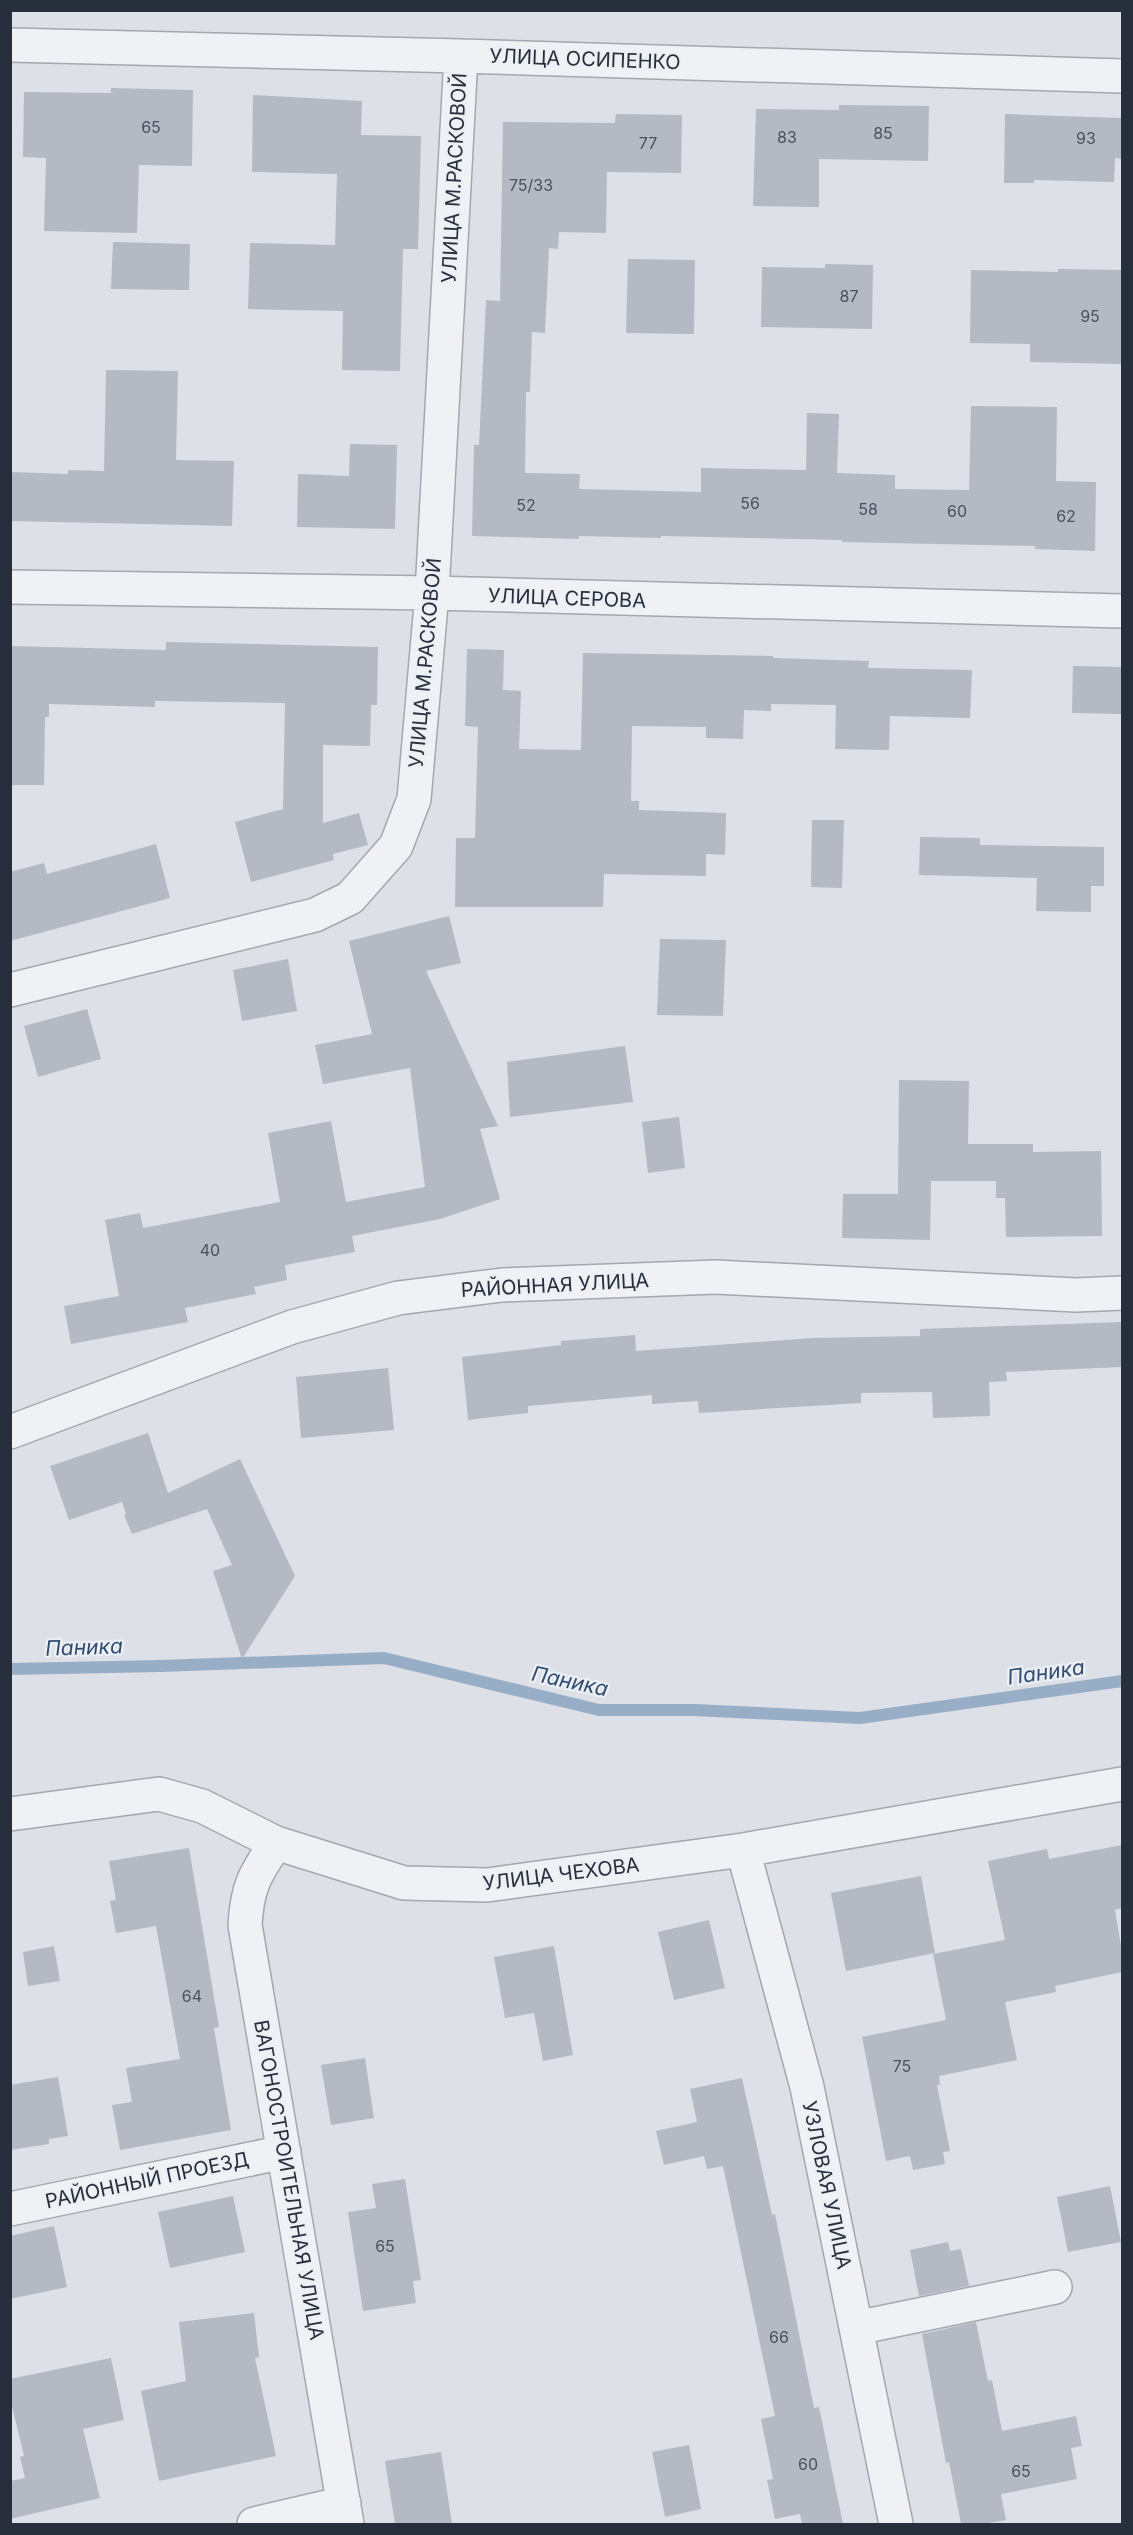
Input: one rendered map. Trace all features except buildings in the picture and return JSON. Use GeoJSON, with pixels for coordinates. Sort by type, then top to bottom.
{"type":"FeatureCollection","features":[{"type":"Feature","properties":{"kind":"street","name":"УЛИЦА ОСИПЕНКО"},"geometry":{"type":"LineString","coordinates":[[10,45],[1122,76]]}},
{"type":"Feature","properties":{"kind":"street","name":"УЛИЦА М.РАСКОВОЙ"},"geometry":{"type":"LineString","coordinates":[[10,990],[315,915],[350,898],[396,846],[414,799],[432,593],[461,56]]}},
{"type":"Feature","properties":{"kind":"street","name":"УЛИЦА СЕРОВА"},"geometry":{"type":"LineString","coordinates":[[10,587],[432,593],[1122,611]]}},
{"type":"Feature","properties":{"kind":"street","name":"РАЙОННАЯ УЛИЦА"},"geometry":{"type":"LineString","coordinates":[[10,1432],[292,1327],[398,1298],[502,1285],[716,1277],[1076,1295],[1122,1293]]}},
{"type":"Feature","properties":{"kind":"street","name":"УЛИЦА ЧЕХОВА"},"geometry":{"type":"LineString","coordinates":[[10,1814],[159,1794],[202,1806],[276,1843],[404,1883],[475,1885],[743,1850],[1122,1784]]}},
{"type":"Feature","properties":{"kind":"street","name":"ВАГОНОСТРОИТЕЛЬНАЯ УЛИЦА"},"geometry":{"type":"LineString","coordinates":[[276,1843],[255,1874],[247,1898],[245,1925],[345,2514]]}},
{"type":"Feature","properties":{"kind":"street","name":"УЗЛОВАЯ УЛИЦА"},"geometry":{"type":"LineString","coordinates":[[743,1850],[807,2087],[896,2524]]}},
{"type":"Feature","properties":{"kind":"street","name":"РАЙОННЫЙ ПРОЕЗД"},"geometry":{"type":"LineString","coordinates":[[10,2209],[284,2151]]}},
{"type":"Feature","properties":{"kind":"street"},"geometry":{"type":"LineString","coordinates":[[856,2328],[1055,2287]]}},
{"type":"Feature","properties":{"kind":"street"},"geometry":{"type":"LineString","coordinates":[[254,2524],[345,2514]]}},
{"type":"Feature","properties":{"kind":"waterway","name":"Паника"},"geometry":{"type":"LineString","coordinates":[[10,1669],[384,1658],[599,1710],[694,1710],[860,1718],[1122,1681]]}}]}
